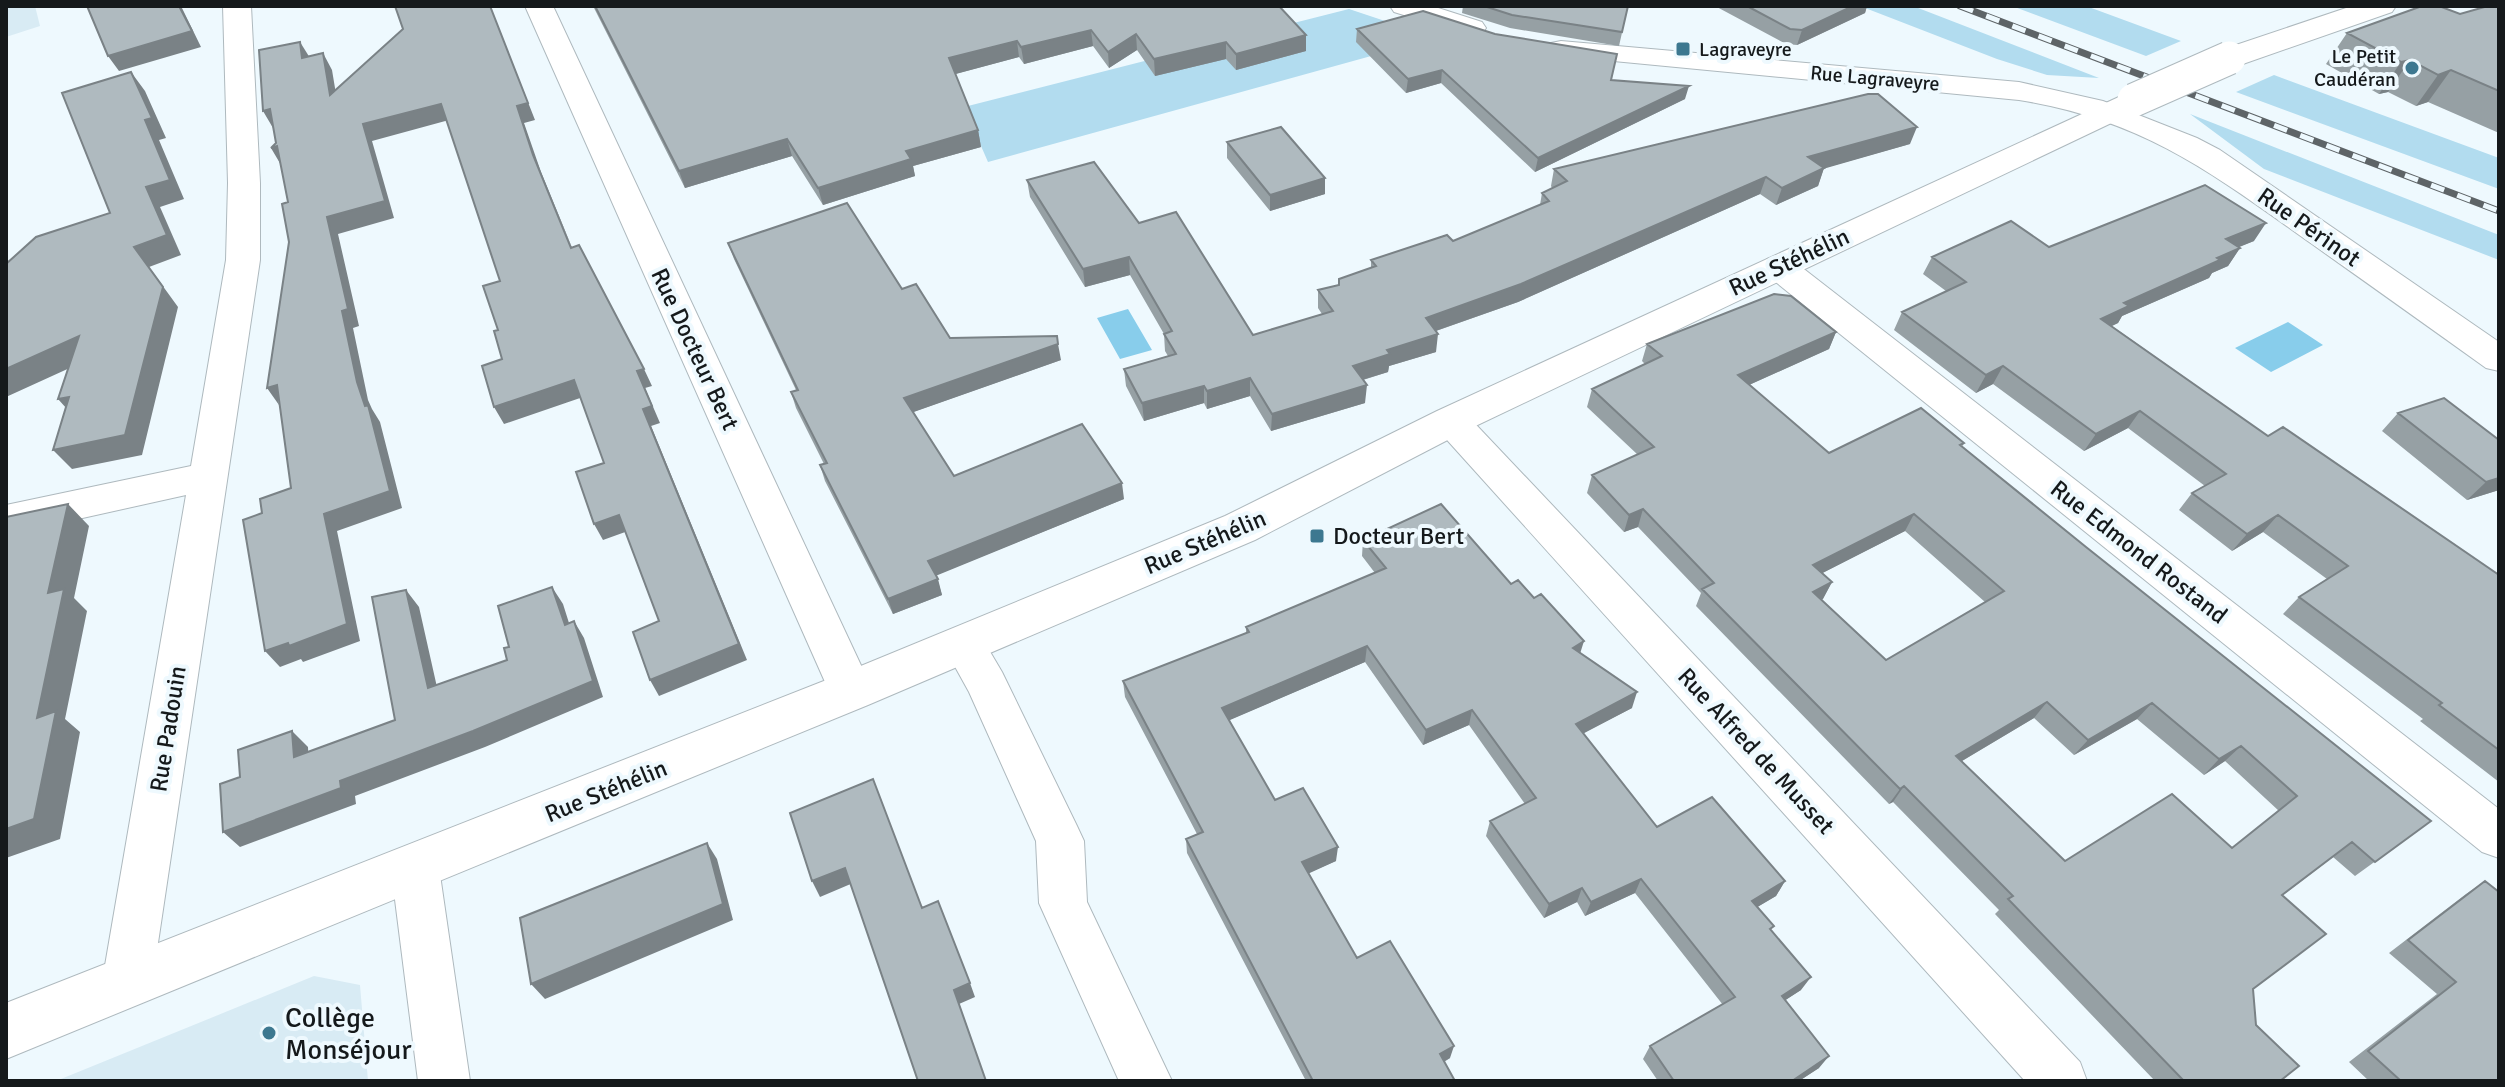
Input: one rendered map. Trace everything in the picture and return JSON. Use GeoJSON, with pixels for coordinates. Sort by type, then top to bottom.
{"type":"FeatureCollection","features":[{"type":"Feature","properties":{"kind":"street","name":"Rue Padouin"},"geometry":{"type":"LineString","coordinates":[[127,983],[243,260],[244,183],[237,6]]}},
{"type":"Feature","properties":{"kind":"street","name":"Rue Docteur Bert"},"geometry":{"type":"LineString","coordinates":[[539,6],[851,691]]}},
{"type":"Feature","properties":{"kind":"street"},"geometry":{"type":"LineString","coordinates":[[1404,6],[1504,38]]}},
{"type":"Feature","properties":{"kind":"street","name":"Rue Stéhélin"},"geometry":{"type":"LineString","coordinates":[[6,1031],[964,645],[1240,528],[1451,421],[2122,106],[2229,58],[2381,6]]}},
{"type":"Feature","properties":{"kind":"street","name":"Rue Lagraveyre"},"geometry":{"type":"LineString","coordinates":[[1534,44],[1598,55],[2019,91],[2122,106]]}},
{"type":"Feature","properties":{"kind":"street","name":"Rue Périnot"},"geometry":{"type":"LineString","coordinates":[[2122,106],[2209,157],[2499,359]]}},
{"type":"Feature","properties":{"kind":"street","name":"Rue Edmond Rostand"},"geometry":{"type":"LineString","coordinates":[[1779,267],[2499,837]]}},
{"type":"Feature","properties":{"kind":"street","name":"Rue Alfred de Musset"},"geometry":{"type":"LineString","coordinates":[[1451,421],[2061,1081]]}},
{"type":"Feature","properties":{"kind":"street"},"geometry":{"type":"LineString","coordinates":[[6,520],[209,476]]}},
{"type":"Feature","properties":{"kind":"street"},"geometry":{"type":"LineString","coordinates":[[964,645],[987,685],[1060,841],[1063,903],[1146,1081]]}},
{"type":"Feature","properties":{"kind":"street"},"geometry":{"type":"LineString","coordinates":[[415,868],[444,1081]]}},
{"type":"Feature","properties":{"kind":"shaded area"},"geometry":{"type":"Polygon","coordinates":[[[6,6],[35,6],[40,26],[6,37],[6,6]]]}},
{"type":"Feature","properties":{"kind":"shaded area"},"geometry":{"type":"Polygon","coordinates":[[[1860,6],[1913,6],[2099,78],[2047,75],[1860,6]]]}},
{"type":"Feature","properties":{"kind":"shaded area"},"geometry":{"type":"Polygon","coordinates":[[[2012,6],[2086,6],[2181,41],[2146,56],[2012,6]]]}},
{"type":"Feature","properties":{"kind":"shaded area"},"geometry":{"type":"Polygon","coordinates":[[[1349,9],[1418,32],[1429,40],[988,162],[964,107],[1349,9]]]}},
{"type":"Feature","properties":{"kind":"shaded area"},"geometry":{"type":"Polygon","coordinates":[[[2274,75],[2499,158],[2499,189],[2236,92],[2274,75]]]}},
{"type":"Feature","properties":{"kind":"shaded area"},"geometry":{"type":"Polygon","coordinates":[[[2190,114],[2499,235],[2499,260],[2264,169],[2190,114]]]}},
{"type":"Feature","properties":{"kind":"shaded area"},"geometry":{"type":"Polygon","coordinates":[[[1128,309],[1152,350],[1120,359],[1097,318],[1128,309]]]}},
{"type":"Feature","properties":{"kind":"shaded area"},"geometry":{"type":"Polygon","coordinates":[[[2288,322],[2323,345],[2271,372],[2235,348],[2288,322]]]}},
{"type":"Feature","properties":{"kind":"shaded area","name":"Collège Monséjour"},"geometry":{"type":"Polygon","coordinates":[[[314,976],[360,985],[368,1081],[56,1081],[314,976]]]}},
{"type":"Feature","properties":{"kind":"building"},"geometry":{"type":"Polygon","coordinates":[[[87,6],[179,6],[192,31],[108,56],[87,6]]]}},
{"type":"Feature","properties":{"kind":"building"},"geometry":{"type":"Polygon","coordinates":[[[395,6],[490,6],[528,103],[517,106],[533,155],[571,248],[579,245],[644,369],[637,371],[652,406],[643,409],[739,644],[650,680],[633,632],[659,621],[619,515],[594,524],[576,472],[604,463],[574,380],[494,407],[482,366],[502,359],[494,331],[498,330],[483,286],[500,281],[441,104],[363,124],[385,201],[327,217],[348,309],[342,311],[357,382],[365,406],[368,405],[390,491],[324,514],[347,624],[289,646],[288,643],[265,651],[243,520],[262,513],[260,499],[291,488],[277,385],[267,388],[289,242],[282,204],[288,202],[277,146],[271,148],[276,143],[270,109],[263,111],[259,50],[300,42],[302,58],[323,53],[330,95],[403,29],[395,6]]]}},
{"type":"Feature","properties":{"kind":"building"},"geometry":{"type":"Polygon","coordinates":[[[595,6],[1279,6],[1306,35],[1236,54],[1226,42],[1154,59],[1136,34],[1108,52],[1091,30],[1021,47],[1017,41],[949,58],[978,130],[906,151],[911,159],[818,188],[787,139],[679,171],[595,6]]]}},
{"type":"Feature","properties":{"kind":"building"},"geometry":{"type":"Polygon","coordinates":[[[1484,6],[1628,6],[1622,32],[1512,15],[1484,6]]]}},
{"type":"Feature","properties":{"kind":"building"},"geometry":{"type":"Polygon","coordinates":[[[1747,6],[1853,6],[1802,30],[1790,29],[1747,6]]]}},
{"type":"Feature","properties":{"kind":"building"},"geometry":{"type":"Polygon","coordinates":[[[2422,6],[2439,6],[2460,14],[2499,6],[2499,91],[2451,70],[2438,75],[2410,60],[2401,62],[2347,33],[2422,6]]]}},
{"type":"Feature","properties":{"kind":"building"},"geometry":{"type":"Polygon","coordinates":[[[1423,11],[1495,34],[1617,54],[1611,80],[1689,86],[1538,158],[1442,70],[1408,79],[1357,29],[1423,11]]]}},
{"type":"Feature","properties":{"kind":"building"},"geometry":{"type":"Polygon","coordinates":[[[131,72],[152,118],[145,120],[170,180],[146,187],[167,235],[134,247],[163,287],[125,435],[53,450],[69,397],[58,399],[79,336],[6,369],[6,264],[36,237],[110,213],[62,93],[131,72]]]}},
{"type":"Feature","properties":{"kind":"building"},"geometry":{"type":"Polygon","coordinates":[[[1878,94],[1917,127],[1808,157],[1824,168],[1782,188],[1766,177],[1521,284],[1426,318],[1438,334],[1387,350],[1390,354],[1353,366],[1367,385],[1272,414],[1250,378],[1207,391],[1204,386],[1142,403],[1124,369],[1176,354],[1164,334],[1172,331],[1129,257],[1083,269],[1027,180],[1094,162],[1139,223],[1176,212],[1253,335],[1333,311],[1318,290],[1339,285],[1339,279],[1376,266],[1371,260],[1447,235],[1453,241],[1549,201],[1542,193],[1567,181],[1554,169],[1878,94]]]}},
{"type":"Feature","properties":{"kind":"building"},"geometry":{"type":"Polygon","coordinates":[[[1281,127],[1325,178],[1270,195],[1227,142],[1281,127]]]}},
{"type":"Feature","properties":{"kind":"building"},"geometry":{"type":"Polygon","coordinates":[[[2205,185],[2266,223],[2226,239],[2240,248],[2217,258],[2220,260],[2124,303],[2129,306],[2101,319],[2268,436],[2283,427],[2499,575],[2499,750],[2439,705],[2442,703],[2299,597],[2348,566],[2278,515],[2247,534],[2192,493],[2226,474],[2140,411],[2096,434],[2003,366],[1986,375],[1902,312],[1966,282],[1932,257],[2011,221],[2049,247],[2205,185]]]}},
{"type":"Feature","properties":{"kind":"building"},"geometry":{"type":"Polygon","coordinates":[[[847,203],[902,289],[916,284],[950,338],[1057,336],[1058,344],[904,398],[954,476],[1082,424],[1122,483],[928,561],[938,579],[888,599],[820,465],[827,463],[791,392],[798,390],[728,243],[847,203]]]}},
{"type":"Feature","properties":{"kind":"building"},"geometry":{"type":"Polygon","coordinates":[[[1774,294],[1791,296],[1836,332],[1738,375],[1829,453],[1921,408],[1964,443],[1960,445],[2431,821],[2375,862],[2352,842],[2282,895],[2326,934],[2253,989],[2256,1025],[2299,1066],[2280,1081],[2184,1081],[2008,899],[2013,896],[1904,786],[1900,789],[1702,589],[1714,583],[1643,509],[1629,515],[1592,475],[1654,447],[1592,389],[1662,356],[1647,344],[1774,294]],[[1914,514],[1813,565],[1832,582],[1813,592],[1886,660],[2004,591],[1914,514]],[[2047,702],[1956,756],[2065,861],[2172,794],[2232,848],[2297,796],[2241,746],[2219,759],[2152,703],[2088,740],[2047,702]]]}},
{"type":"Feature","properties":{"kind":"building"},"geometry":{"type":"Polygon","coordinates":[[[2444,398],[2499,440],[2499,478],[2486,482],[2398,413],[2444,398]]]}},
{"type":"Feature","properties":{"kind":"building"},"geometry":{"type":"Polygon","coordinates":[[[68,504],[48,593],[64,589],[37,718],[56,711],[34,819],[6,829],[6,517],[68,504]]]}},
{"type":"Feature","properties":{"kind":"building"},"geometry":{"type":"Polygon","coordinates":[[[1441,504],[1511,584],[1518,580],[1534,598],[1541,594],[1584,641],[1573,648],[1637,692],[1576,724],[1657,827],[1712,797],[1785,881],[1752,901],[1774,926],[1770,929],[1811,977],[1782,996],[1829,1056],[1792,1081],[1674,1081],[1650,1046],[1735,997],[1641,879],[1591,902],[1582,888],[1549,904],[1490,821],[1536,798],[1472,710],[1426,730],[1367,646],[1222,708],[1275,800],[1303,788],[1338,847],[1302,862],[1357,958],[1390,941],[1454,1046],[1440,1054],[1455,1081],[1313,1081],[1186,839],[1203,832],[1123,681],[1249,632],[1246,627],[1386,568],[1363,540],[1441,504]]]}},
{"type":"Feature","properties":{"kind":"building"},"geometry":{"type":"Polygon","coordinates":[[[552,587],[565,625],[574,621],[593,681],[340,781],[341,788],[223,832],[220,784],[240,777],[238,750],[292,731],[294,757],[395,720],[372,597],[406,590],[428,688],[507,660],[504,648],[509,647],[498,606],[552,587]]]}},
{"type":"Feature","properties":{"kind":"building"},"geometry":{"type":"Polygon","coordinates":[[[873,779],[922,908],[938,901],[970,983],[954,990],[986,1081],[918,1081],[845,868],[812,881],[790,813],[873,779]]]}},
{"type":"Feature","properties":{"kind":"building"},"geometry":{"type":"Polygon","coordinates":[[[707,843],[723,904],[531,984],[520,918],[707,843]]]}},
{"type":"Feature","properties":{"kind":"building"},"geometry":{"type":"Polygon","coordinates":[[[2485,881],[2499,892],[2499,1081],[2401,1081],[2368,1051],[2456,982],[2408,940],[2485,881]]]}},
{"type":"Feature","properties":{"kind":"railway"},"geometry":{"type":"LineString","coordinates":[[1960,6],[2499,211]]}},
{"type":"Feature","properties":{"kind":"place","name":"Lagraveyre"},"geometry":{"type":"Point","coordinates":[1683,49]}},
{"type":"Feature","properties":{"kind":"place","name":"Le Petit Caudéran"},"geometry":{"type":"Point","coordinates":[2412,68]}},
{"type":"Feature","properties":{"kind":"place","name":"Docteur Bert"},"geometry":{"type":"Point","coordinates":[1317,536]}},
{"type":"Feature","properties":{"kind":"place","name":"Collège Monséjour"},"geometry":{"type":"Point","coordinates":[269,1033]}}]}
